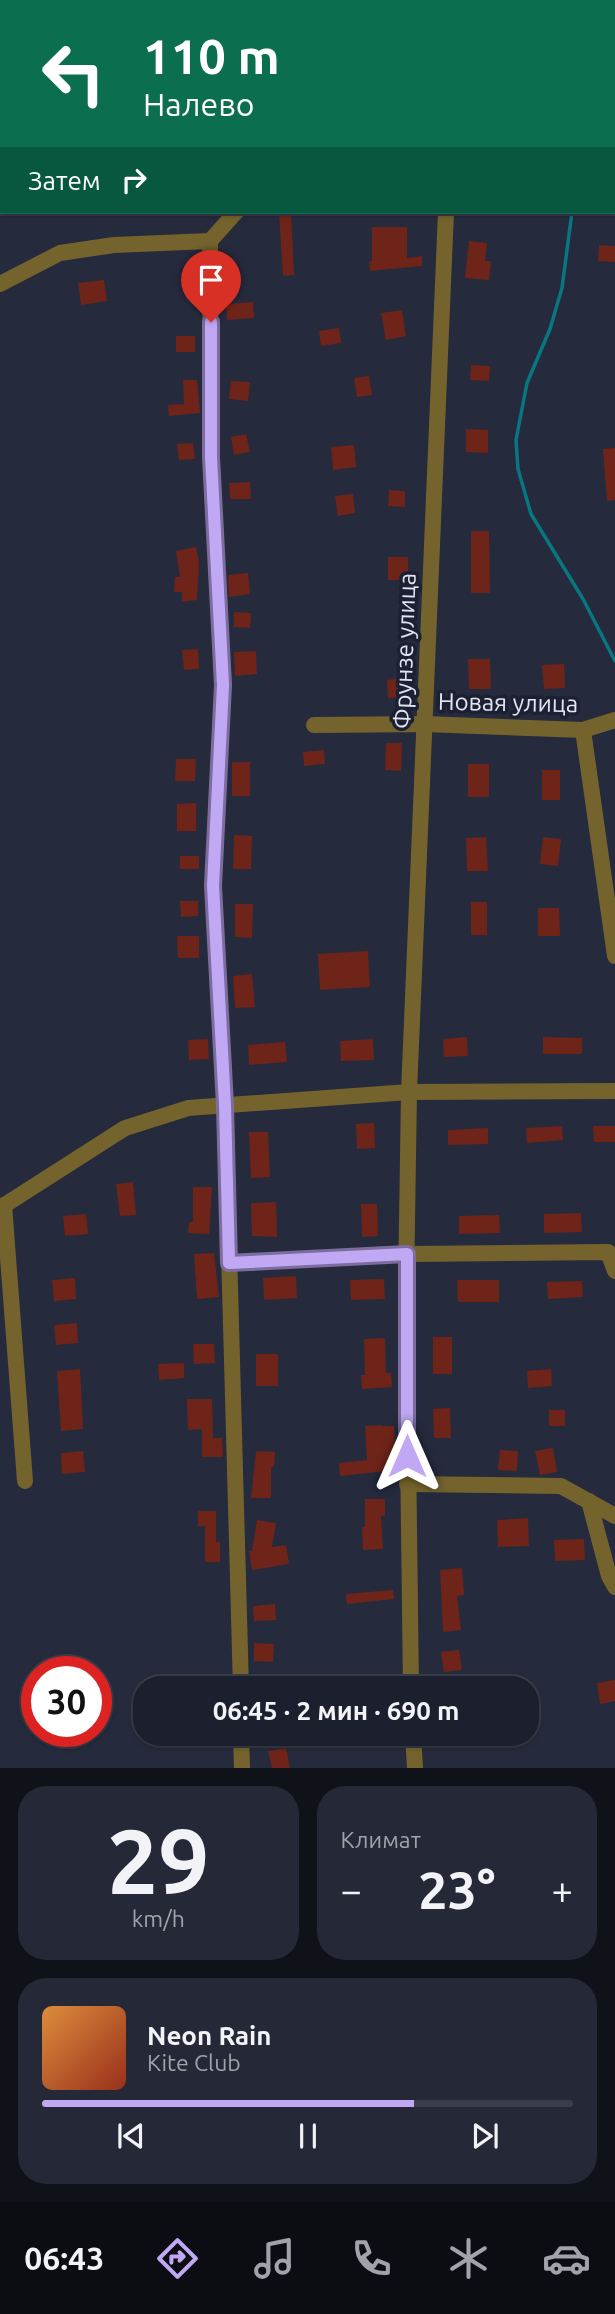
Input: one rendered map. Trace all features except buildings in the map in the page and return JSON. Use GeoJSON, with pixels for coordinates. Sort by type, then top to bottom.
{"type":"FeatureCollection","features":[{"type":"Feature","properties":{"kind":"street"},"geometry":{"type":"LineString","coordinates":[[234,214],[210,241],[211,457],[223,685],[213,886],[225,1105],[241,1676]]}},
{"type":"Feature","properties":{"kind":"street","name":"Фрунзе улица"},"geometry":{"type":"LineString","coordinates":[[411,1676],[407,1254],[410,1092],[446,214]]}},
{"type":"Feature","properties":{"kind":"street"},"geometry":{"type":"LineString","coordinates":[[0,284],[60,253],[114,245],[210,241]]}},
{"type":"Feature","properties":{"kind":"street","name":"Новая улица"},"geometry":{"type":"LineString","coordinates":[[314,724],[425,724],[583,730],[615,720]]}},
{"type":"Feature","properties":{"kind":"street"},"geometry":{"type":"LineString","coordinates":[[583,730],[615,956]]}},
{"type":"Feature","properties":{"kind":"street"},"geometry":{"type":"LineString","coordinates":[[25,1481],[2,1206],[125,1128],[188,1108],[410,1092],[615,1091]]}},
{"type":"Feature","properties":{"kind":"street"},"geometry":{"type":"LineString","coordinates":[[229,1263],[407,1254],[608,1252],[615,1271]]}},
{"type":"Feature","properties":{"kind":"street"},"geometry":{"type":"LineString","coordinates":[[408,1484],[561,1486],[615,1516]]}},
{"type":"Feature","properties":{"kind":"street"},"geometry":{"type":"LineString","coordinates":[[589,1501],[609,1576],[615,1587]]}},
{"type":"Feature","properties":{"kind":"street"},"geometry":{"type":"LineString","coordinates":[[242,1746],[242,1768]]}},
{"type":"Feature","properties":{"kind":"street"},"geometry":{"type":"LineString","coordinates":[[414,1746],[415,1768]]}},
{"type":"Feature","properties":{"kind":"waterway"},"geometry":{"type":"LineString","coordinates":[[572,214],[562,288],[550,329],[527,383],[516,440],[518,469],[531,514],[583,599],[615,661]]}},
{"type":"Feature","properties":{"kind":"route"},"geometry":{"type":"LineString","coordinates":[[211,322],[211,457],[223,685],[213,886],[225,1105],[229,1263],[407,1254],[407,1456]]}}]}
